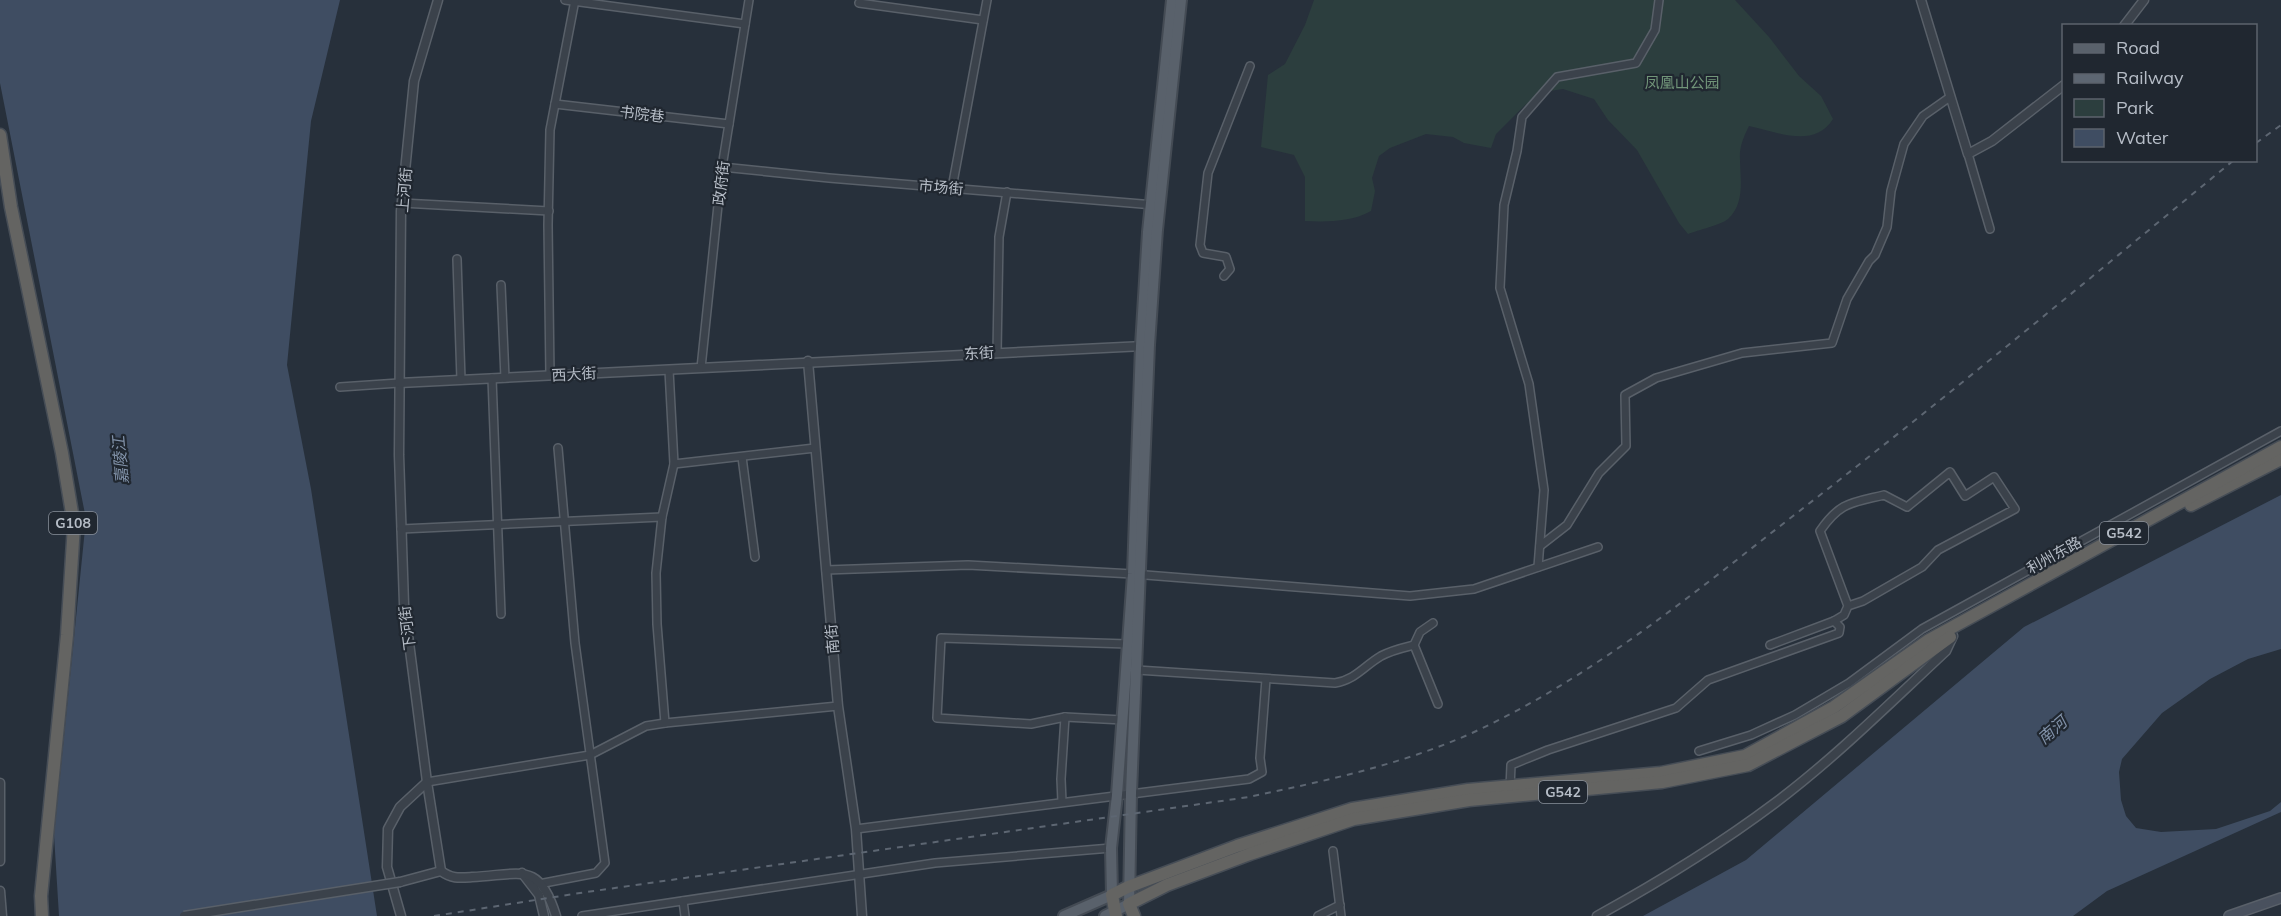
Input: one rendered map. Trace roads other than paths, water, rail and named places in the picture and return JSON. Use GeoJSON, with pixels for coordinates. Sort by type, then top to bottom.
{"type":"FeatureCollection","features":[{"type":"Feature","properties":{"kind":"highway","name":"G108"},"geometry":{"type":"LineString","coordinates":[[0,135],[11,207],[62,453],[74,525],[67,635],[41,896],[42,916]]}},
{"type":"Feature","properties":{"kind":"highway","name":"利州东路"},"geometry":{"type":"LineString","coordinates":[[1970,623],[2281,447]]}},
{"type":"Feature","properties":{"kind":"highway","name":"利州东路"},"geometry":{"type":"LineString","coordinates":[[1970,623],[2281,459]]}},
{"type":"Feature","properties":{"kind":"highway","name":"G542"},"geometry":{"type":"LineString","coordinates":[[1112,895],[1237,846],[1352,810],[1468,790],[1510,792],[1662,782],[1748,765],[1842,716],[1970,623]]}},
{"type":"Feature","properties":{"kind":"highway","name":"G542"},"geometry":{"type":"LineString","coordinates":[[1132,910],[1167,885],[1354,819],[1510,792],[1661,773],[1745,756],[1834,707],[1929,640],[1970,623]]}},
{"type":"Feature","properties":{"kind":"highway"},"geometry":{"type":"LineString","coordinates":[[1112,895],[1112,915]]}},
{"type":"Feature","properties":{"kind":"main road"},"geometry":{"type":"LineString","coordinates":[[1112,915],[1132,910],[1128,887],[1137,670],[1137,574],[1145,346],[1172,0]]}},
{"type":"Feature","properties":{"kind":"main road"},"geometry":{"type":"LineString","coordinates":[[1155,205],[1181,0]]}},
{"type":"Feature","properties":{"kind":"main road"},"geometry":{"type":"LineString","coordinates":[[1064,916],[1112,895],[1111,848],[1128,644],[1137,574]]}},
{"type":"Feature","properties":{"kind":"main road"},"geometry":{"type":"LineString","coordinates":[[2229,916],[2281,898]]}},
{"type":"Feature","properties":{"kind":"street","name":"上河街"},"geometry":{"type":"LineString","coordinates":[[399,383],[402,203],[414,81],[438,0]]}},
{"type":"Feature","properties":{"kind":"street"},"geometry":{"type":"LineString","coordinates":[[566,0],[745,24]]}},
{"type":"Feature","properties":{"kind":"street","name":"政府街"},"geometry":{"type":"LineString","coordinates":[[701,368],[722,167],[749,0]]}},
{"type":"Feature","properties":{"kind":"street"},"geometry":{"type":"LineString","coordinates":[[952,188],[987,0]]}},
{"type":"Feature","properties":{"kind":"street"},"geometry":{"type":"LineString","coordinates":[[1538,567],[1544,490],[1529,384],[1500,288],[1504,206],[1517,151],[1522,117],[1557,77],[1636,63],[1654,30],[1659,0]]}},
{"type":"Feature","properties":{"kind":"street"},"geometry":{"type":"LineString","coordinates":[[1921,0],[1990,229]]}},
{"type":"Feature","properties":{"kind":"street"},"geometry":{"type":"LineString","coordinates":[[2126,24],[2144,0]]}},
{"type":"Feature","properties":{"kind":"street"},"geometry":{"type":"LineString","coordinates":[[550,375],[550,130],[575,1]]}},
{"type":"Feature","properties":{"kind":"street"},"geometry":{"type":"LineString","coordinates":[[859,3],[983,20]]}},
{"type":"Feature","properties":{"kind":"street"},"geometry":{"type":"LineString","coordinates":[[1224,276],[1230,269],[1226,257],[1203,253],[1200,244],[1208,173],[1250,66]]}},
{"type":"Feature","properties":{"kind":"street"},"geometry":{"type":"LineString","coordinates":[[1968,154],[1992,141],[2062,87]]}},
{"type":"Feature","properties":{"kind":"street"},"geometry":{"type":"LineString","coordinates":[[1540,546],[1567,525],[1599,473],[1626,446],[1625,395],[1656,378],[1742,353],[1832,343],[1847,299],[1869,261],[1875,255],[1887,227],[1891,191],[1904,144],[1923,116],[1950,97]]}},
{"type":"Feature","properties":{"kind":"street","name":"书院巷"},"geometry":{"type":"LineString","coordinates":[[555,104],[729,124]]}},
{"type":"Feature","properties":{"kind":"street","name":"市场街"},"geometry":{"type":"LineString","coordinates":[[722,167],[1155,205]]}},
{"type":"Feature","properties":{"kind":"street"},"geometry":{"type":"LineString","coordinates":[[997,353],[999,237],[1007,192]]}},
{"type":"Feature","properties":{"kind":"street"},"geometry":{"type":"LineString","coordinates":[[402,203],[549,211]]}},
{"type":"Feature","properties":{"kind":"street"},"geometry":{"type":"LineString","coordinates":[[457,259],[461,380]]}},
{"type":"Feature","properties":{"kind":"street"},"geometry":{"type":"LineString","coordinates":[[501,285],[504,378]]}},
{"type":"Feature","properties":{"kind":"street","name":"东街"},"geometry":{"type":"LineString","coordinates":[[808,361],[1145,346]]}},
{"type":"Feature","properties":{"kind":"street","name":"西大街"},"geometry":{"type":"LineString","coordinates":[[340,387],[808,361]]}},
{"type":"Feature","properties":{"kind":"street","name":"南街"},"geometry":{"type":"LineString","coordinates":[[808,361],[838,706],[856,829],[862,916]]}},
{"type":"Feature","properties":{"kind":"street"},"geometry":{"type":"LineString","coordinates":[[665,723],[657,624],[656,573],[662,517],[674,464],[669,370]]}},
{"type":"Feature","properties":{"kind":"street"},"geometry":{"type":"LineString","coordinates":[[492,378],[501,614]]}},
{"type":"Feature","properties":{"kind":"street","name":"下河街"},"geometry":{"type":"LineString","coordinates":[[399,383],[404,604],[441,871]]}},
{"type":"Feature","properties":{"kind":"street"},"geometry":{"type":"LineString","coordinates":[[1699,752],[1751,735],[1795,715],[1849,683],[1922,629],[2281,431]]}},
{"type":"Feature","properties":{"kind":"street"},"geometry":{"type":"LineString","coordinates":[[537,885],[596,873],[605,863],[575,643],[558,448]]}},
{"type":"Feature","properties":{"kind":"street"},"geometry":{"type":"LineString","coordinates":[[674,464],[816,448]]}},
{"type":"Feature","properties":{"kind":"street"},"geometry":{"type":"LineString","coordinates":[[742,456],[755,557]]}},
{"type":"Feature","properties":{"kind":"street"},"geometry":{"type":"LineString","coordinates":[[1770,645],[1834,621],[1844,615],[1848,606],[1820,531],[1833,513],[1850,503],[1884,495],[1907,507],[1950,472],[1965,496],[1994,477],[2015,509],[1938,550],[1922,567],[1863,601],[1848,606]]}},
{"type":"Feature","properties":{"kind":"street"},"geometry":{"type":"LineString","coordinates":[[401,529],[662,517]]}},
{"type":"Feature","properties":{"kind":"street"},"geometry":{"type":"LineString","coordinates":[[826,570],[968,565],[1137,574],[1410,596],[1474,589],[1598,547]]}},
{"type":"Feature","properties":{"kind":"street"},"geometry":{"type":"LineString","coordinates":[[1510,792],[1511,765],[1548,750],[1676,708],[1708,680],[1839,633],[1840,627],[1834,621]]}},
{"type":"Feature","properties":{"kind":"street"},"geometry":{"type":"LineString","coordinates":[[1433,623],[1420,632],[1414,645],[1438,704]]}},
{"type":"Feature","properties":{"kind":"street"},"geometry":{"type":"LineString","coordinates":[[1598,916],[1660,881],[1775,802],[1847,743],[1916,679],[1946,651],[1954,635]]}},
{"type":"Feature","properties":{"kind":"street"},"geometry":{"type":"LineString","coordinates":[[1122,720],[1065,717],[1031,724],[937,718],[940,638],[1128,644]]}},
{"type":"Feature","properties":{"kind":"street"},"geometry":{"type":"LineString","coordinates":[[1137,670],[1327,683],[1342,682],[1354,677],[1380,657],[1397,649],[1414,645]]}},
{"type":"Feature","properties":{"kind":"street"},"geometry":{"type":"LineString","coordinates":[[1908,667],[1916,679]]}},
{"type":"Feature","properties":{"kind":"street"},"geometry":{"type":"LineString","coordinates":[[856,829],[1131,793],[1234,783],[1249,779],[1262,772],[1260,758],[1266,679]]}},
{"type":"Feature","properties":{"kind":"street"},"geometry":{"type":"LineString","coordinates":[[401,916],[387,867],[388,829],[400,807],[427,782],[590,755],[646,726],[838,706]]}},
{"type":"Feature","properties":{"kind":"street"},"geometry":{"type":"LineString","coordinates":[[1062,802],[1061,779],[1065,717]]}},
{"type":"Feature","properties":{"kind":"street"},"geometry":{"type":"LineString","coordinates":[[0,783],[0,861]]}},
{"type":"Feature","properties":{"kind":"street"},"geometry":{"type":"LineString","coordinates":[[582,916],[935,862],[1111,848]]}},
{"type":"Feature","properties":{"kind":"street"},"geometry":{"type":"LineString","coordinates":[[1334,851],[1341,916]]}},
{"type":"Feature","properties":{"kind":"street"},"geometry":{"type":"LineString","coordinates":[[184,916],[400,882],[441,871],[452,878],[521,873],[535,877],[544,916]]}},
{"type":"Feature","properties":{"kind":"street"},"geometry":{"type":"LineString","coordinates":[[537,885],[549,895],[556,916]]}},
{"type":"Feature","properties":{"kind":"street"},"geometry":{"type":"LineString","coordinates":[[0,891],[2,916]]}},
{"type":"Feature","properties":{"kind":"street"},"geometry":{"type":"LineString","coordinates":[[683,901],[685,916]]}},
{"type":"Feature","properties":{"kind":"street"},"geometry":{"type":"LineString","coordinates":[[1318,916],[1341,905]]}},
{"type":"Feature","properties":{"kind":"water","name":"嘉陵江"},"geometry":{"type":"Polygon","coordinates":[[[0,0],[340,0],[311,121],[287,365],[311,489],[377,916],[59,916],[54,835],[86,519],[0,83],[0,0]]]}},
{"type":"Feature","properties":{"kind":"water","name":"南河"},"geometry":{"type":"Polygon","coordinates":[[[2281,495],[2281,649],[2248,659],[2210,679],[2162,713],[2122,759],[2119,772],[2121,800],[2126,816],[2136,828],[2161,832],[2216,829],[2270,811],[2281,802],[2281,812],[2107,891],[2073,916],[1643,916],[1746,860],[2024,627],[2281,495]]]}},
{"type":"Feature","properties":{"kind":"railway"},"geometry":{"type":"LineString","coordinates":[[2257,142],[2281,125]]}},
{"type":"Feature","properties":{"kind":"railway"},"geometry":{"type":"LineString","coordinates":[[434,916],[1249,797],[1390,763],[1472,733],[1558,687],[1678,605],[1904,429],[2232,162]]}},
{"type":"Feature","properties":{"kind":"park label","name":"凤凰山公园"},"geometry":{"type":"Point","coordinates":[1682,82]}}]}
